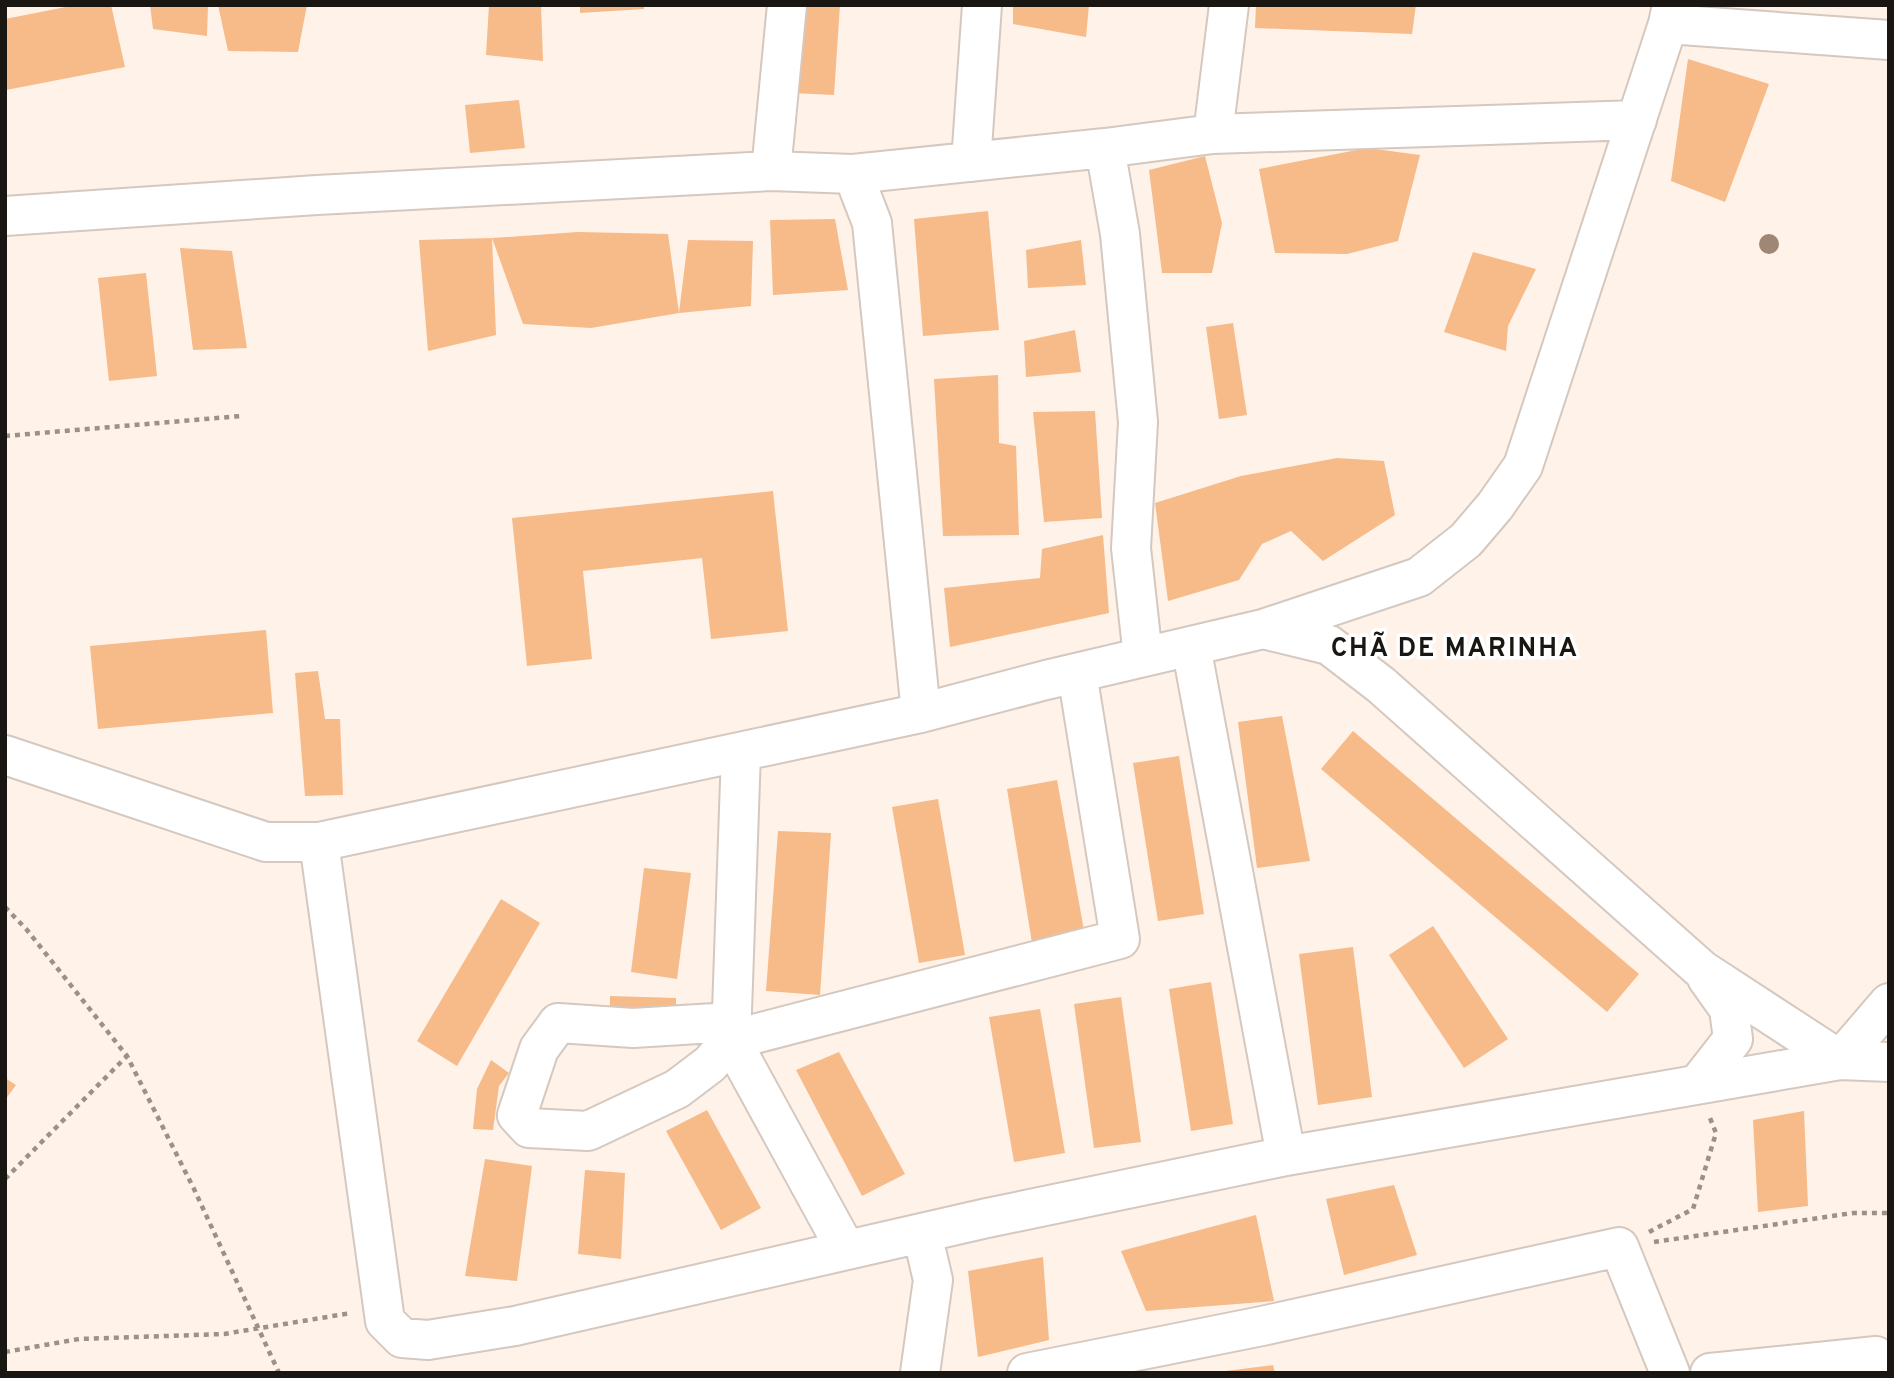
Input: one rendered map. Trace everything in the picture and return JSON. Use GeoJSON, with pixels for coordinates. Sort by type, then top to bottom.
{"type":"FeatureCollection","features":[{"type":"Feature","properties":{"kind":"street"},"geometry":{"type":"LineString","coordinates":[[771,171],[787,5]]}},
{"type":"Feature","properties":{"kind":"street"},"geometry":{"type":"LineString","coordinates":[[971,162],[982,5]]}},
{"type":"Feature","properties":{"kind":"street"},"geometry":{"type":"LineString","coordinates":[[1213,134],[1229,5]]}},
{"type":"Feature","properties":{"kind":"street"},"geometry":{"type":"LineString","coordinates":[[5,755],[266,842],[319,842],[921,713],[1263,629],[1419,577],[1466,540],[1523,466],[1670,15],[1889,40]]}},
{"type":"Feature","properties":{"kind":"street"},"geometry":{"type":"LineString","coordinates":[[5,216],[317,195],[771,171],[853,174],[1213,134],[1637,120]]}},
{"type":"Feature","properties":{"kind":"street"},"geometry":{"type":"LineString","coordinates":[[1105,148],[1120,234],[1138,422],[1131,548],[1143,657]]}},
{"type":"Feature","properties":{"kind":"street"},"geometry":{"type":"LineString","coordinates":[[853,174],[872,223],[921,713]]}},
{"type":"Feature","properties":{"kind":"street"},"geometry":{"type":"LineString","coordinates":[[1263,629],[1329,645],[1381,685],[1702,970],[1840,1060]]}},
{"type":"Feature","properties":{"kind":"street"},"geometry":{"type":"LineString","coordinates":[[1191,646],[1286,1156]]}},
{"type":"Feature","properties":{"kind":"street"},"geometry":{"type":"LineString","coordinates":[[731,1031],[710,1064],[677,1089],[588,1131],[529,1128],[517,1115],[539,1049],[558,1023],[731,1031],[1120,939],[1077,673]]}},
{"type":"Feature","properties":{"kind":"street"},"geometry":{"type":"LineString","coordinates":[[741,752],[731,1031],[846,1250]]}},
{"type":"Feature","properties":{"kind":"street"},"geometry":{"type":"LineString","coordinates":[[319,842],[385,1321],[402,1338],[428,1340],[515,1326],[922,1233],[1286,1156],[1840,1060],[1889,1062]]}},
{"type":"Feature","properties":{"kind":"street"},"geometry":{"type":"LineString","coordinates":[[1697,1085],[1733,1039],[1729,1009],[1702,970]]}},
{"type":"Feature","properties":{"kind":"street"},"geometry":{"type":"LineString","coordinates":[[1840,1060],[1889,1003]]}},
{"type":"Feature","properties":{"kind":"street"},"geometry":{"type":"LineString","coordinates":[[920,1373],[933,1280],[922,1233]]}},
{"type":"Feature","properties":{"kind":"street"},"geometry":{"type":"LineString","coordinates":[[1027,1373],[1262,1326],[1619,1247],[1670,1373]]}},
{"type":"Feature","properties":{"kind":"street"},"geometry":{"type":"LineString","coordinates":[[1710,1373],[1881,1362]]}},
{"type":"Feature","properties":{"kind":"path"},"geometry":{"type":"LineString","coordinates":[[5,436],[241,416]]}},
{"type":"Feature","properties":{"kind":"path"},"geometry":{"type":"LineString","coordinates":[[5,907],[27,929],[127,1056],[194,1189],[279,1373]]}},
{"type":"Feature","properties":{"kind":"path"},"geometry":{"type":"LineString","coordinates":[[5,1179],[127,1056]]}},
{"type":"Feature","properties":{"kind":"path"},"geometry":{"type":"LineString","coordinates":[[1619,1247],[1693,1209],[1716,1133],[1697,1085]]}},
{"type":"Feature","properties":{"kind":"path"},"geometry":{"type":"LineString","coordinates":[[1619,1247],[1853,1213],[1889,1213]]}},
{"type":"Feature","properties":{"kind":"path"},"geometry":{"type":"LineString","coordinates":[[5,1352],[79,1339],[224,1334],[383,1308]]}},
{"type":"Feature","properties":{"kind":"building"},"geometry":{"type":"Polygon","coordinates":[[[76,5],[111,5],[125,67],[6,90],[5,19],[76,5]]]}},
{"type":"Feature","properties":{"kind":"building"},"geometry":{"type":"Polygon","coordinates":[[[150,5],[208,5],[207,36],[153,29],[150,5]]]}},
{"type":"Feature","properties":{"kind":"building"},"geometry":{"type":"Polygon","coordinates":[[[218,5],[307,5],[298,52],[228,51],[218,5]]]}},
{"type":"Feature","properties":{"kind":"building"},"geometry":{"type":"Polygon","coordinates":[[[489,5],[541,5],[543,61],[486,55],[489,5]]]}},
{"type":"Feature","properties":{"kind":"building"},"geometry":{"type":"Polygon","coordinates":[[[580,5],[644,5],[644,9],[580,13],[580,5]]]}},
{"type":"Feature","properties":{"kind":"building"},"geometry":{"type":"Polygon","coordinates":[[[799,5],[840,5],[834,95],[793,93],[799,5]]]}},
{"type":"Feature","properties":{"kind":"building"},"geometry":{"type":"Polygon","coordinates":[[[1013,5],[1089,5],[1086,37],[1013,24],[1013,5]]]}},
{"type":"Feature","properties":{"kind":"building"},"geometry":{"type":"Polygon","coordinates":[[[1256,5],[1416,5],[1412,34],[1255,28],[1256,5]]]}},
{"type":"Feature","properties":{"kind":"building"},"geometry":{"type":"Polygon","coordinates":[[[1688,59],[1769,84],[1725,202],[1671,181],[1688,59]]]}},
{"type":"Feature","properties":{"kind":"building"},"geometry":{"type":"Polygon","coordinates":[[[519,100],[525,148],[470,153],[465,105],[519,100]]]}},
{"type":"Feature","properties":{"kind":"building"},"geometry":{"type":"Polygon","coordinates":[[[1367,148],[1420,155],[1398,241],[1347,254],[1275,253],[1259,169],[1367,148]]]}},
{"type":"Feature","properties":{"kind":"building"},"geometry":{"type":"Polygon","coordinates":[[[1205,156],[1222,223],[1212,273],[1162,273],[1149,170],[1205,156]]]}},
{"type":"Feature","properties":{"kind":"building"},"geometry":{"type":"Polygon","coordinates":[[[988,211],[999,330],[923,336],[914,219],[988,211]]]}},
{"type":"Feature","properties":{"kind":"building"},"geometry":{"type":"Polygon","coordinates":[[[835,219],[848,290],[773,295],[770,220],[835,219]]]}},
{"type":"Feature","properties":{"kind":"building"},"geometry":{"type":"Polygon","coordinates":[[[578,232],[668,234],[679,313],[591,328],[523,324],[492,238],[578,232]]]}},
{"type":"Feature","properties":{"kind":"building"},"geometry":{"type":"Polygon","coordinates":[[[492,238],[496,335],[428,351],[419,240],[492,238]]]}},
{"type":"Feature","properties":{"kind":"building"},"geometry":{"type":"Polygon","coordinates":[[[688,240],[753,241],[751,306],[679,313],[688,240]]]}},
{"type":"Feature","properties":{"kind":"building"},"geometry":{"type":"Polygon","coordinates":[[[1081,240],[1086,285],[1028,288],[1026,250],[1081,240]]]}},
{"type":"Feature","properties":{"kind":"building"},"geometry":{"type":"Polygon","coordinates":[[[180,248],[232,251],[247,348],[193,350],[180,248]]]}},
{"type":"Feature","properties":{"kind":"building"},"geometry":{"type":"Polygon","coordinates":[[[1473,252],[1536,269],[1508,326],[1506,351],[1444,332],[1473,252]]]}},
{"type":"Feature","properties":{"kind":"building"},"geometry":{"type":"Polygon","coordinates":[[[146,273],[157,376],[109,381],[98,278],[146,273]]]}},
{"type":"Feature","properties":{"kind":"building"},"geometry":{"type":"Polygon","coordinates":[[[1233,323],[1247,415],[1219,419],[1206,327],[1233,323]]]}},
{"type":"Feature","properties":{"kind":"building"},"geometry":{"type":"Polygon","coordinates":[[[1075,330],[1081,372],[1026,377],[1024,341],[1075,330]]]}},
{"type":"Feature","properties":{"kind":"building"},"geometry":{"type":"Polygon","coordinates":[[[998,375],[999,443],[1016,446],[1019,535],[943,536],[934,379],[998,375]]]}},
{"type":"Feature","properties":{"kind":"building"},"geometry":{"type":"Polygon","coordinates":[[[1095,411],[1102,518],[1044,522],[1033,412],[1095,411]]]}},
{"type":"Feature","properties":{"kind":"building"},"geometry":{"type":"Polygon","coordinates":[[[1337,458],[1384,461],[1395,515],[1323,561],[1291,531],[1262,544],[1239,580],[1168,601],[1155,503],[1241,476],[1337,458]]]}},
{"type":"Feature","properties":{"kind":"building"},"geometry":{"type":"Polygon","coordinates":[[[773,491],[788,631],[711,639],[702,558],[583,571],[592,659],[527,666],[512,518],[773,491]]]}},
{"type":"Feature","properties":{"kind":"building"},"geometry":{"type":"Polygon","coordinates":[[[1103,535],[1109,613],[950,647],[944,588],[1040,578],[1042,549],[1103,535]]]}},
{"type":"Feature","properties":{"kind":"building"},"geometry":{"type":"Polygon","coordinates":[[[266,630],[273,713],[98,729],[90,646],[266,630]]]}},
{"type":"Feature","properties":{"kind":"building"},"geometry":{"type":"Polygon","coordinates":[[[318,671],[325,719],[340,719],[343,795],[305,796],[295,673],[318,671]]]}},
{"type":"Feature","properties":{"kind":"building"},"geometry":{"type":"Polygon","coordinates":[[[1282,716],[1310,861],[1257,868],[1238,722],[1282,716]]]}},
{"type":"Feature","properties":{"kind":"building"},"geometry":{"type":"Polygon","coordinates":[[[1353,731],[1639,974],[1607,1012],[1321,769],[1353,731]]]}},
{"type":"Feature","properties":{"kind":"building"},"geometry":{"type":"Polygon","coordinates":[[[1179,756],[1204,914],[1158,921],[1133,763],[1179,756]]]}},
{"type":"Feature","properties":{"kind":"building"},"geometry":{"type":"Polygon","coordinates":[[[1057,780],[1085,936],[1032,943],[1007,789],[1057,780]]]}},
{"type":"Feature","properties":{"kind":"building"},"geometry":{"type":"Polygon","coordinates":[[[938,799],[965,955],[919,963],[892,807],[938,799]]]}},
{"type":"Feature","properties":{"kind":"building"},"geometry":{"type":"Polygon","coordinates":[[[778,831],[831,833],[820,995],[766,991],[778,831]]]}},
{"type":"Feature","properties":{"kind":"building"},"geometry":{"type":"Polygon","coordinates":[[[644,868],[691,873],[677,979],[631,972],[644,868]]]}},
{"type":"Feature","properties":{"kind":"building"},"geometry":{"type":"Polygon","coordinates":[[[501,899],[540,923],[457,1066],[417,1041],[501,899]]]}},
{"type":"Feature","properties":{"kind":"building"},"geometry":{"type":"Polygon","coordinates":[[[1433,926],[1508,1039],[1464,1068],[1389,955],[1433,926]]]}},
{"type":"Feature","properties":{"kind":"building"},"geometry":{"type":"Polygon","coordinates":[[[1353,947],[1372,1097],[1318,1105],[1299,954],[1353,947]]]}},
{"type":"Feature","properties":{"kind":"building"},"geometry":{"type":"Polygon","coordinates":[[[1211,982],[1233,1124],[1191,1131],[1169,989],[1211,982]]]}},
{"type":"Feature","properties":{"kind":"building"},"geometry":{"type":"Polygon","coordinates":[[[610,996],[676,998],[676,1017],[610,1015],[610,996]]]}},
{"type":"Feature","properties":{"kind":"building"},"geometry":{"type":"Polygon","coordinates":[[[1121,997],[1141,1142],[1094,1148],[1074,1004],[1121,997]]]}},
{"type":"Feature","properties":{"kind":"building"},"geometry":{"type":"Polygon","coordinates":[[[1040,1009],[1065,1153],[1014,1162],[989,1017],[1040,1009]]]}},
{"type":"Feature","properties":{"kind":"building"},"geometry":{"type":"Polygon","coordinates":[[[839,1052],[905,1174],[862,1196],[796,1070],[839,1052]]]}},
{"type":"Feature","properties":{"kind":"building"},"geometry":{"type":"Polygon","coordinates":[[[491,1060],[509,1073],[499,1086],[493,1130],[473,1129],[477,1089],[491,1060]]]}},
{"type":"Feature","properties":{"kind":"building"},"geometry":{"type":"Polygon","coordinates":[[[5,1078],[16,1085],[5,1100],[5,1078]]]}},
{"type":"Feature","properties":{"kind":"building"},"geometry":{"type":"Polygon","coordinates":[[[707,1110],[761,1208],[721,1230],[666,1131],[707,1110]]]}},
{"type":"Feature","properties":{"kind":"building"},"geometry":{"type":"Polygon","coordinates":[[[1804,1111],[1808,1206],[1758,1212],[1753,1120],[1804,1111]]]}},
{"type":"Feature","properties":{"kind":"building"},"geometry":{"type":"Polygon","coordinates":[[[485,1159],[532,1166],[517,1281],[465,1276],[485,1159]]]}},
{"type":"Feature","properties":{"kind":"building"},"geometry":{"type":"Polygon","coordinates":[[[585,1170],[625,1173],[621,1259],[578,1254],[585,1170]]]}},
{"type":"Feature","properties":{"kind":"building"},"geometry":{"type":"Polygon","coordinates":[[[1394,1185],[1417,1255],[1344,1275],[1326,1199],[1394,1185]]]}},
{"type":"Feature","properties":{"kind":"building"},"geometry":{"type":"Polygon","coordinates":[[[1256,1215],[1274,1301],[1146,1311],[1121,1251],[1256,1215]]]}},
{"type":"Feature","properties":{"kind":"building"},"geometry":{"type":"Polygon","coordinates":[[[1043,1257],[1049,1340],[978,1357],[968,1271],[1043,1257]]]}},
{"type":"Feature","properties":{"kind":"building"},"geometry":{"type":"Polygon","coordinates":[[[1273,1365],[1275,1373],[1225,1373],[1225,1371],[1273,1365]]]}},
{"type":"Feature","properties":{"kind":"district","name":"CHÃ DE MARINHA"},"geometry":{"type":"Point","coordinates":[1455,649]}}]}
